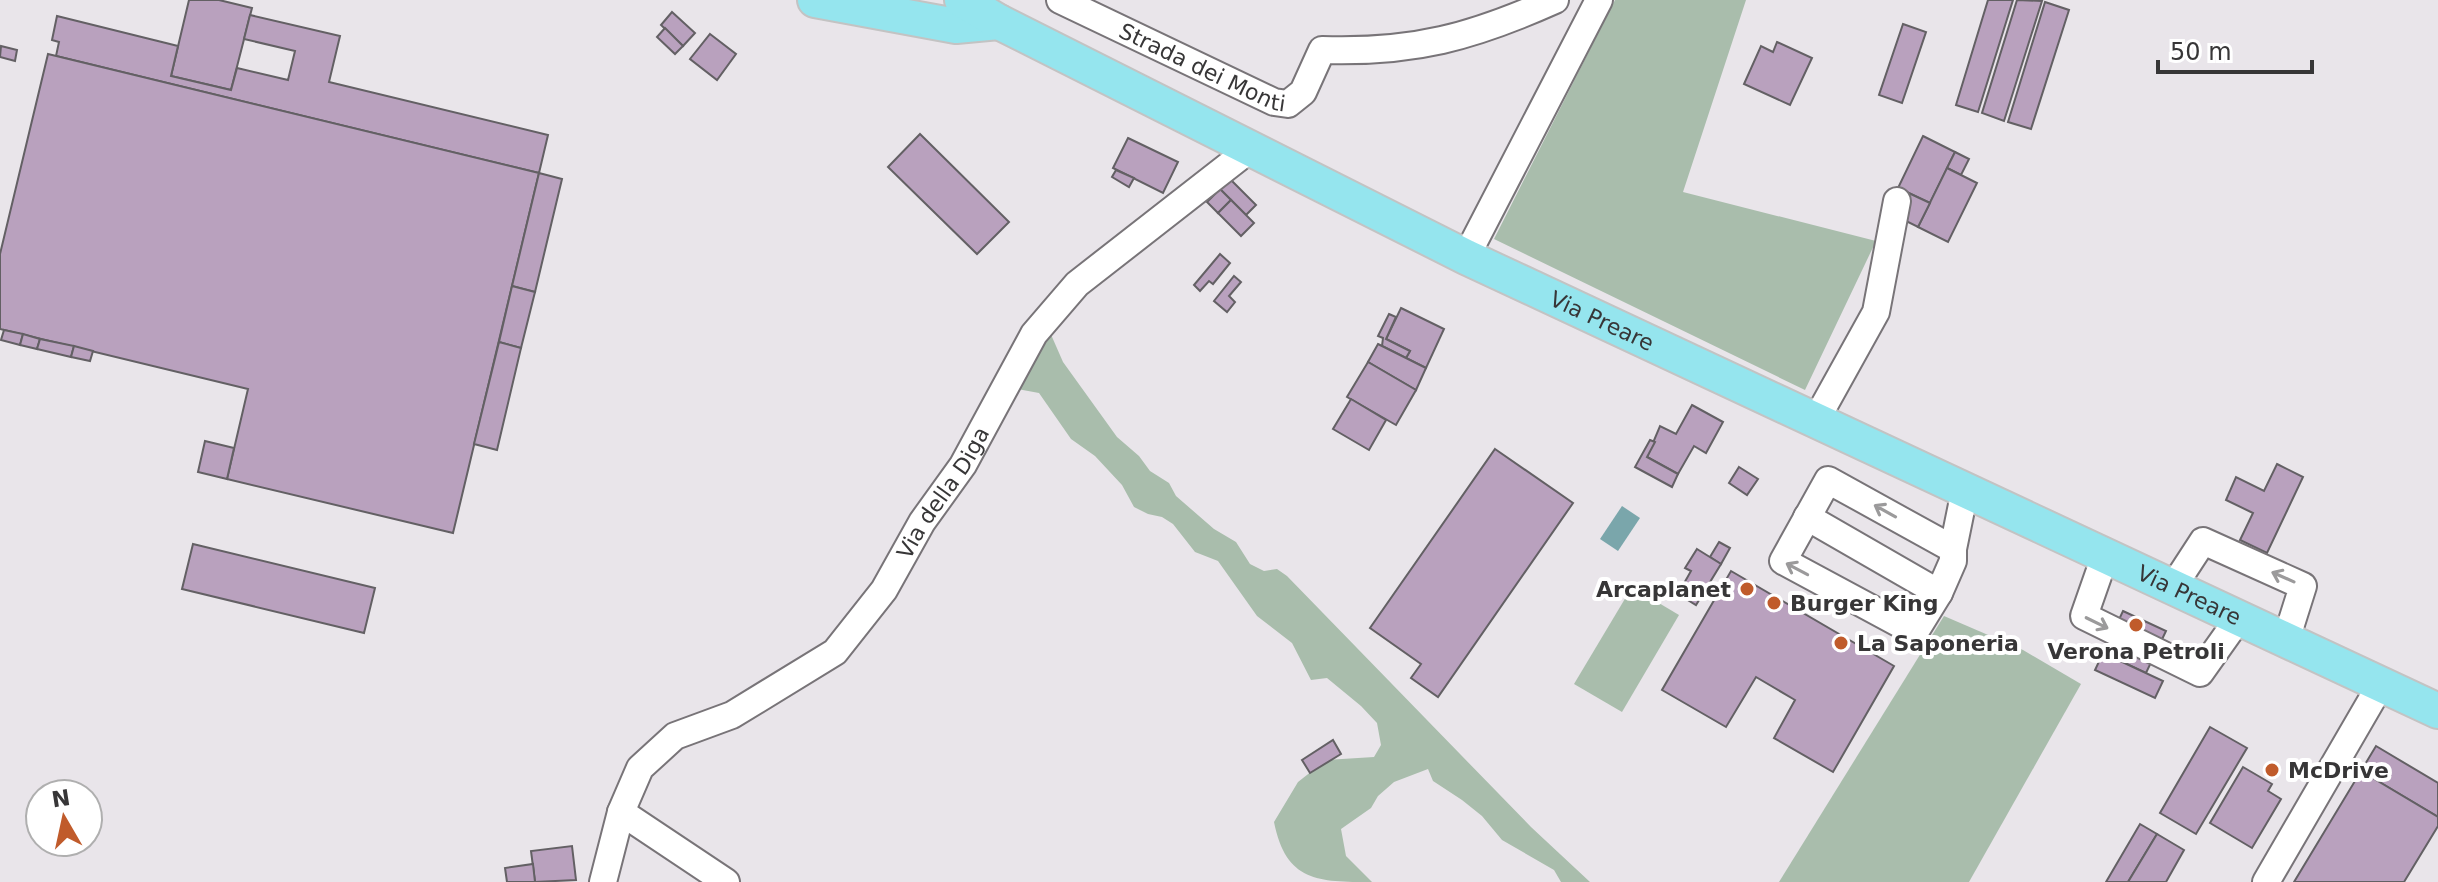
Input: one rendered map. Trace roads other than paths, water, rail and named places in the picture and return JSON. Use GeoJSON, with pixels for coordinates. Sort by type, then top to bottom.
{"type":"FeatureCollection","features":[{"type":"Feature","properties":{"kind":"main road"},"geometry":{"type":"LineString","coordinates":[[815,0],[956,26],[999,22]]}},
{"type":"Feature","properties":{"kind":"main road","name":"Via Preare"},"geometry":{"type":"LineString","coordinates":[[962,0],[999,22],[1466,257],[2438,711]]}},
{"type":"Feature","properties":{"kind":"street","name":"Strada dei Monti"},"geometry":{"type":"LineString","coordinates":[[1060,0],[1274,102],[1288,104],[1303,92],[1322,50],[1390,50],[1433,44],[1494,27],[1555,0]]}},
{"type":"Feature","properties":{"kind":"street"},"geometry":{"type":"LineString","coordinates":[[1466,257],[1599,0]]}},
{"type":"Feature","properties":{"kind":"street","name":"Via della Diga"},"geometry":{"type":"LineString","coordinates":[[603,882],[621,812],[640,768],[675,736],[732,715],[835,652],[884,590],[922,522],[963,465],[1034,334],[1077,284],[1250,149]]}},
{"type":"Feature","properties":{"kind":"street"},"geometry":{"type":"LineString","coordinates":[[1816,420],[1876,312],[1897,201]]}},
{"type":"Feature","properties":{"kind":"street"},"geometry":{"type":"LineString","coordinates":[[1953,549],[1828,480],[1783,561],[1915,632],[1939,593],[1953,561],[1965,490]]}},
{"type":"Feature","properties":{"kind":"street"},"geometry":{"type":"LineString","coordinates":[[1807,517],[1939,593]]}},
{"type":"Feature","properties":{"kind":"street"},"geometry":{"type":"LineString","coordinates":[[2173,587],[2203,541],[2303,586],[2286,640]]}},
{"type":"Feature","properties":{"kind":"street"},"geometry":{"type":"LineString","coordinates":[[2105,556],[2084,616],[2200,673],[2239,618]]}},
{"type":"Feature","properties":{"kind":"street"},"geometry":{"type":"LineString","coordinates":[[2266,882],[2381,684]]}},
{"type":"Feature","properties":{"kind":"street"},"geometry":{"type":"LineString","coordinates":[[621,812],[726,882]]}},
{"type":"Feature","properties":{"kind":"water"},"geometry":{"type":"Polygon","coordinates":[[[1622,506],[1640,518],[1618,551],[1600,539],[1622,506]]]}},
{"type":"Feature","properties":{"kind":"place","name":"Arcaplanet"},"geometry":{"type":"Point","coordinates":[1747,589]}},
{"type":"Feature","properties":{"kind":"place","name":"Burger King"},"geometry":{"type":"Point","coordinates":[1774,603]}},
{"type":"Feature","properties":{"kind":"place","name":"Verona Petroli"},"geometry":{"type":"Point","coordinates":[2136,625]}},
{"type":"Feature","properties":{"kind":"place","name":"La Saponeria"},"geometry":{"type":"Point","coordinates":[1841,643]}},
{"type":"Feature","properties":{"kind":"place","name":"McDrive"},"geometry":{"type":"Point","coordinates":[2272,770]}}]}
